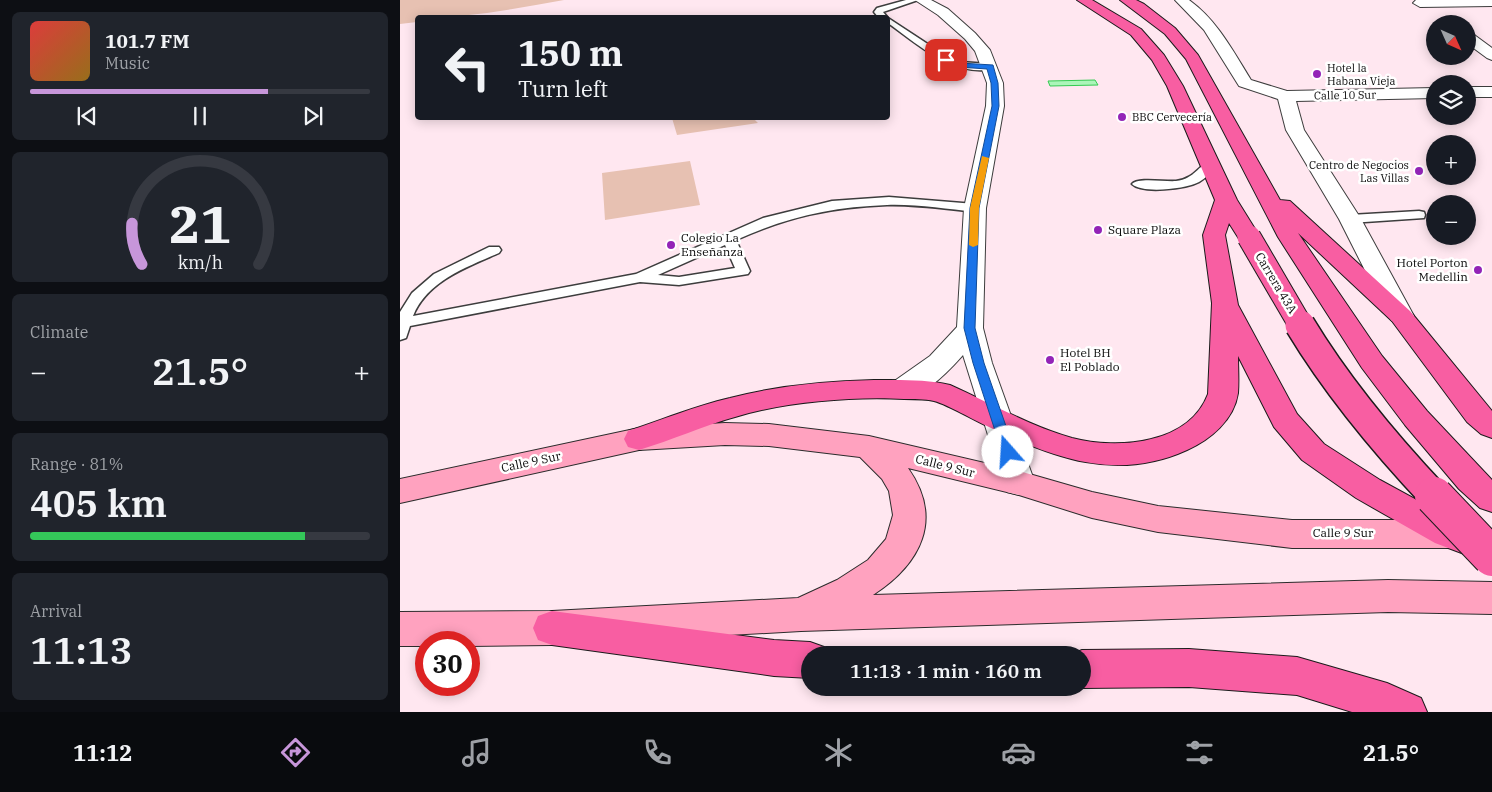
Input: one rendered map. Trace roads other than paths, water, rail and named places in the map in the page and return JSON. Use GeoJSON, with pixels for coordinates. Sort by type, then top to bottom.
{"type":"FeatureCollection","features":[{"type":"Feature","properties":{"kind":"main road","name":"Carrera 43A"},"geometry":{"type":"LineString","coordinates":[[1082,0],[1136,32],[1159,58],[1175,86],[1226,200],[1322,360],[1369,422],[1424,488],[1492,557]]}},
{"type":"Feature","properties":{"kind":"main road"},"geometry":{"type":"LineString","coordinates":[[1126,0],[1139,7],[1170,31],[1193,58],[1289,237],[1372,362],[1422,425],[1471,480],[1492,499]]}},
{"type":"Feature","properties":{"kind":"main road"},"geometry":{"type":"LineString","coordinates":[[1266,192],[1401,316],[1478,415],[1492,428]]}},
{"type":"Feature","properties":{"kind":"main road"},"geometry":{"type":"LineString","coordinates":[[639,439],[732,407],[790,396],[847,390],[903,389],[940,392],[1039,438],[1064,446],[1104,454],[1135,453],[1166,446],[1189,437],[1204,426],[1217,410],[1223,394],[1225,303],[1214,235],[1226,200]]}},
{"type":"Feature","properties":{"kind":"main road"},"geometry":{"type":"LineString","coordinates":[[1225,303],[1285,420],[1299,438],[1314,452],[1343,474],[1447,533],[1492,551]]}},
{"type":"Feature","properties":{"kind":"main road","name":"Calle 9 Sur"},"geometry":{"type":"LineString","coordinates":[[400,491],[639,439],[725,434],[769,435],[869,447],[1019,483],[1092,505],[1139,515],[1222,528],[1292,534],[1447,533],[1492,535]]}},
{"type":"Feature","properties":{"kind":"main road"},"geometry":{"type":"LineString","coordinates":[[801,614],[850,591],[881,571],[902,545],[910,515],[905,489],[893,471],[869,447]]}},
{"type":"Feature","properties":{"kind":"main road"},"geometry":{"type":"LineString","coordinates":[[400,628],[552,628],[801,614],[1388,596],[1492,598]]}},
{"type":"Feature","properties":{"kind":"main road"},"geometry":{"type":"LineString","coordinates":[[552,628],[774,658],[801,660]]}},
{"type":"Feature","properties":{"kind":"main road"},"geometry":{"type":"LineString","coordinates":[[1091,670],[1189,668],[1297,676],[1387,703],[1406,712]]}},
{"type":"Feature","properties":{"kind":"street"},"geometry":{"type":"LineString","coordinates":[[921,0],[943,12],[970,36],[982,50],[995,83],[995,106],[975,208],[970,328],[978,363],[1019,483]]}},
{"type":"Feature","properties":{"kind":"street"},"geometry":{"type":"LineString","coordinates":[[1181,0],[1192,7],[1209,27],[1245,83],[1258,89],[1286,96],[1295,130],[1350,219],[1401,316]]}},
{"type":"Feature","properties":{"kind":"street"},"geometry":{"type":"LineString","coordinates":[[1417,2],[1492,2]]}},
{"type":"Feature","properties":{"kind":"street"},"geometry":{"type":"LineString","coordinates":[[1417,2],[1436,15]]}},
{"type":"Feature","properties":{"kind":"street"},"geometry":{"type":"LineString","coordinates":[[1476,43],[1492,55]]}},
{"type":"Feature","properties":{"kind":"street"},"geometry":{"type":"LineString","coordinates":[[1476,92],[1492,92]]}},
{"type":"Feature","properties":{"kind":"street","name":"Calle 10 Sur"},"geometry":{"type":"LineString","coordinates":[[1286,96],[1426,93]]}},
{"type":"Feature","properties":{"kind":"street"},"geometry":{"type":"LineString","coordinates":[[903,389],[937,367],[970,328]]}},
{"type":"Feature","properties":{"kind":"lane"},"geometry":{"type":"LineString","coordinates":[[881,15],[878,12],[880,10],[914,0]]}},
{"type":"Feature","properties":{"kind":"lane"},"geometry":{"type":"LineString","coordinates":[[890,21],[946,60],[959,65],[990,67]]}},
{"type":"Feature","properties":{"kind":"lane"},"geometry":{"type":"LineString","coordinates":[[1138,184],[1172,185],[1186,183],[1202,176],[1210,165]]}},
{"type":"Feature","properties":{"kind":"lane"},"geometry":{"type":"LineString","coordinates":[[494,250],[457,266],[436,279],[414,299],[407,310],[402,329],[640,278],[768,220],[832,205],[889,201],[975,208]]}},
{"type":"Feature","properties":{"kind":"lane"},"geometry":{"type":"LineString","coordinates":[[1350,219],[1419,215]]}},
{"type":"Feature","properties":{"kind":"lane"},"geometry":{"type":"LineString","coordinates":[[640,278],[679,282],[743,271],[728,238]]}},
{"type":"Feature","properties":{"kind":"place","name":"Hotel la Habana Vieja"},"geometry":{"type":"Point","coordinates":[1317,74]}},
{"type":"Feature","properties":{"kind":"place","name":"BBC Cervecería"},"geometry":{"type":"Point","coordinates":[1122,117]}},
{"type":"Feature","properties":{"kind":"place","name":"Centro de Negocios Las Villas"},"geometry":{"type":"Point","coordinates":[1419,171]}},
{"type":"Feature","properties":{"kind":"place","name":"Square Plaza"},"geometry":{"type":"Point","coordinates":[1098,230]}},
{"type":"Feature","properties":{"kind":"place","name":"Colegio La Enseñanza"},"geometry":{"type":"Point","coordinates":[671,245]}},
{"type":"Feature","properties":{"kind":"place","name":"Hotel Porton Medellin"},"geometry":{"type":"Point","coordinates":[1478,270]}},
{"type":"Feature","properties":{"kind":"place","name":"Hotel BH El Poblado"},"geometry":{"type":"Point","coordinates":[1050,360]}}]}
